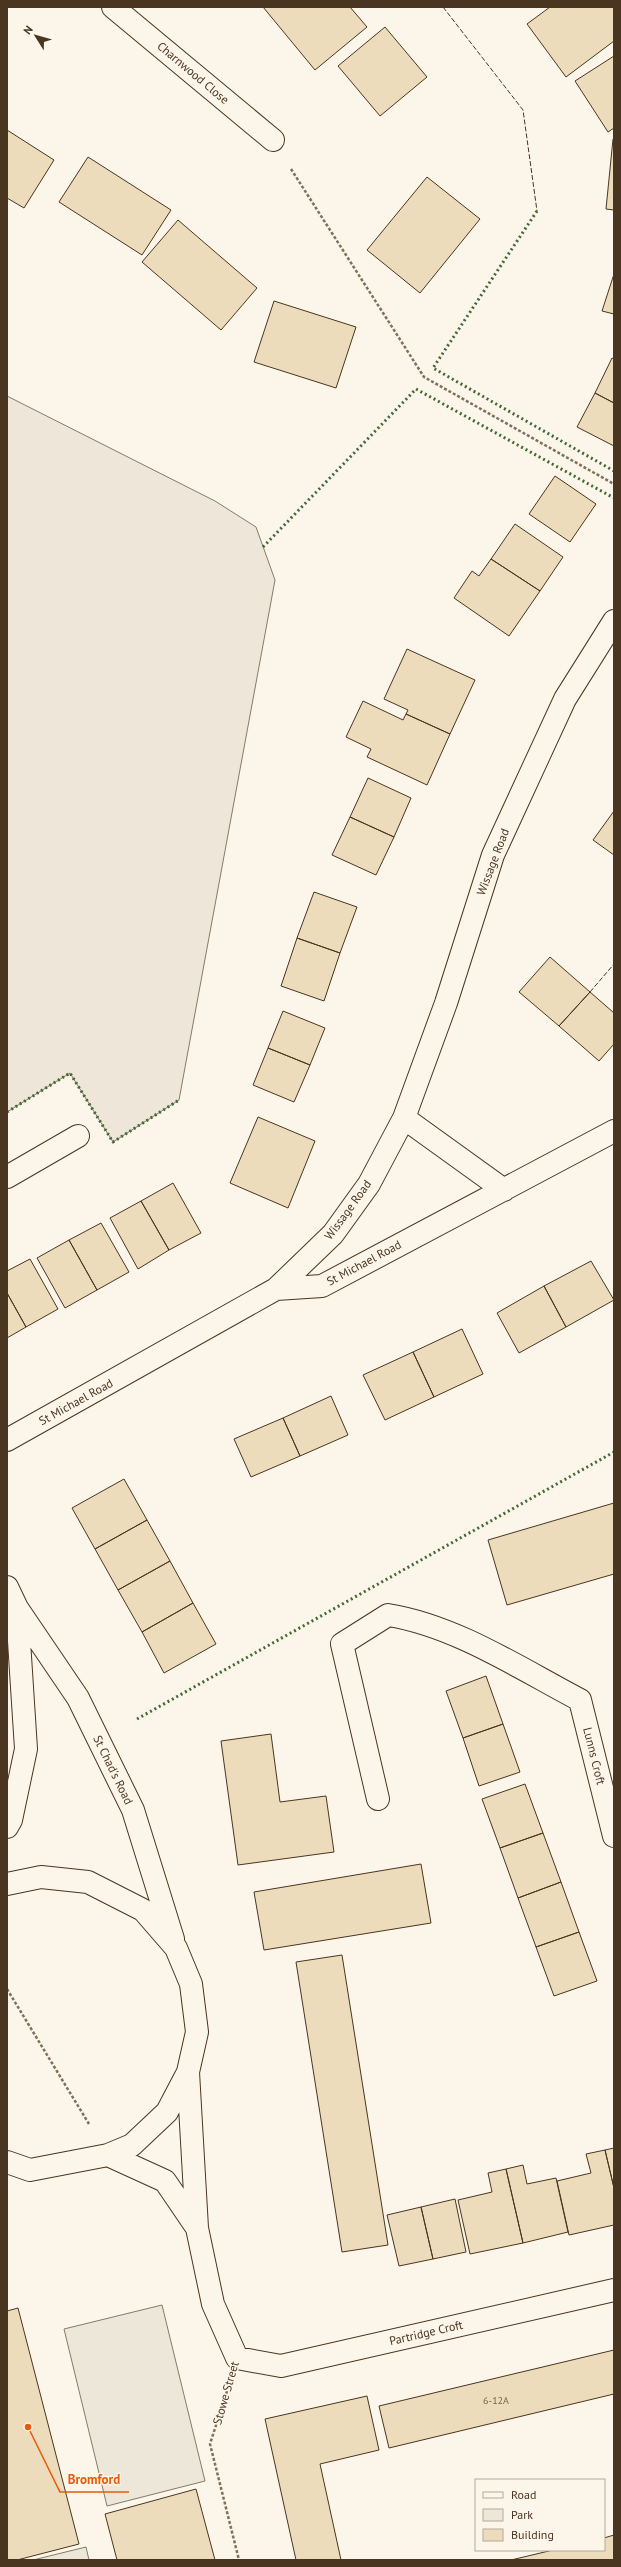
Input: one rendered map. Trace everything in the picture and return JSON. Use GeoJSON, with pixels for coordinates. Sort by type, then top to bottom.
{"type":"FeatureCollection","features":[{"type":"Feature","properties":{"kind":"street","name":"Charnwood Close"},"geometry":{"type":"LineString","coordinates":[[113,7],[273,140]]}},
{"type":"Feature","properties":{"kind":"street","name":"Wissage Road"},"geometry":{"type":"LineString","coordinates":[[276,1289],[333,1234],[369,1184],[404,1118],[446,1003],[493,855],[565,699],[614,621]]}},
{"type":"Feature","properties":{"kind":"street"},"geometry":{"type":"LineString","coordinates":[[404,1118],[504,1190]]}},
{"type":"Feature","properties":{"kind":"street","name":"St Michael Road"},"geometry":{"type":"LineString","coordinates":[[7,1440],[276,1289],[322,1286],[614,1131]]}},
{"type":"Feature","properties":{"kind":"street"},"geometry":{"type":"LineString","coordinates":[[7,1177],[78,1136]]}},
{"type":"Feature","properties":{"kind":"street","name":"St Chad's Road"},"geometry":{"type":"LineString","coordinates":[[7,1587],[17,1608],[78,1698],[133,1810],[176,1948]]}},
{"type":"Feature","properties":{"kind":"street","name":"St Chad's Road"},"geometry":{"type":"LineString","coordinates":[[7,1827],[12,1820],[26,1749],[17,1608]]}},
{"type":"Feature","properties":{"kind":"street","name":"Lunns Croft"},"geometry":{"type":"LineString","coordinates":[[378,1799],[342,1644],[388,1615],[414,1620],[459,1637],[580,1700],[614,1836]]}},
{"type":"Feature","properties":{"kind":"street"},"geometry":{"type":"LineString","coordinates":[[7,1884],[41,1877],[88,1882],[143,1910],[176,1948],[191,1984],[196,2032],[188,2072],[166,2112],[132,2145],[108,2155],[30,2170],[7,2178]]}},
{"type":"Feature","properties":{"kind":"street","name":"Stowe Street"},"geometry":{"type":"LineString","coordinates":[[188,2072],[197,2228],[212,2304],[237,2358]]}},
{"type":"Feature","properties":{"kind":"street","name":"Stowe Street"},"geometry":{"type":"LineString","coordinates":[[108,2155],[164,2180],[197,2228]]}},
{"type":"Feature","properties":{"kind":"street"},"geometry":{"type":"LineString","coordinates":[[7,2162],[30,2170]]}},
{"type":"Feature","properties":{"kind":"street","name":"Partridge Croft"},"geometry":{"type":"LineString","coordinates":[[237,2358],[281,2366],[614,2290]]}},
{"type":"Feature","properties":{"kind":"path"},"geometry":{"type":"LineString","coordinates":[[273,140],[424,377],[614,484]]}},
{"type":"Feature","properties":{"kind":"path"},"geometry":{"type":"LineString","coordinates":[[7,1990],[108,2155]]}},
{"type":"Feature","properties":{"kind":"path","name":"Stowe Street"},"geometry":{"type":"LineString","coordinates":[[237,2358],[210,2444],[239,2560]]}},
{"type":"Feature","properties":{"kind":"green space"},"geometry":{"type":"Polygon","coordinates":[[[7,396],[215,501],[256,527],[275,580],[179,1100],[113,1142],[70,1073],[7,1112],[7,396]]]}},
{"type":"Feature","properties":{"kind":"shaded area"},"geometry":{"type":"Polygon","coordinates":[[[162,2305],[205,2481],[107,2506],[64,2329],[162,2305]]]}},
{"type":"Feature","properties":{"kind":"shaded area"},"geometry":{"type":"Polygon","coordinates":[[[86,2547],[89,2560],[33,2560],[86,2547]]]}},
{"type":"Feature","properties":{"kind":"building"},"geometry":{"type":"Polygon","coordinates":[[[263,7],[350,7],[367,27],[315,70],[263,7]]]}},
{"type":"Feature","properties":{"kind":"building"},"geometry":{"type":"Polygon","coordinates":[[[550,7],[614,7],[614,41],[566,77],[527,24],[550,7]]]}},
{"type":"Feature","properties":{"kind":"building"},"geometry":{"type":"Polygon","coordinates":[[[385,27],[427,77],[380,116],[338,66],[385,27]]]}},
{"type":"Feature","properties":{"kind":"building"},"geometry":{"type":"Polygon","coordinates":[[[614,56],[614,128],[608,132],[575,81],[614,56]]]}},
{"type":"Feature","properties":{"kind":"building"},"geometry":{"type":"Polygon","coordinates":[[[7,130],[54,160],[24,208],[7,198],[7,130]]]}},
{"type":"Feature","properties":{"kind":"building"},"geometry":{"type":"Polygon","coordinates":[[[613,139],[614,140],[614,210],[606,209],[613,139]]]}},
{"type":"Feature","properties":{"kind":"building"},"geometry":{"type":"Polygon","coordinates":[[[88,157],[171,210],[142,255],[59,202],[88,157]]]}},
{"type":"Feature","properties":{"kind":"building"},"geometry":{"type":"Polygon","coordinates":[[[427,177],[480,219],[420,293],[367,250],[427,177]]]}},
{"type":"Feature","properties":{"kind":"building"},"geometry":{"type":"Polygon","coordinates":[[[178,220],[257,288],[221,330],[142,262],[178,220]]]}},
{"type":"Feature","properties":{"kind":"building"},"geometry":{"type":"Polygon","coordinates":[[[614,274],[614,314],[602,311],[614,274]]]}},
{"type":"Feature","properties":{"kind":"building"},"geometry":{"type":"Polygon","coordinates":[[[274,301],[356,327],[336,388],[254,362],[274,301]]]}},
{"type":"Feature","properties":{"kind":"building"},"geometry":{"type":"Polygon","coordinates":[[[612,358],[614,359],[614,403],[595,393],[612,358]]]}},
{"type":"Feature","properties":{"kind":"building"},"geometry":{"type":"Polygon","coordinates":[[[595,393],[614,403],[614,446],[577,427],[595,393]]]}},
{"type":"Feature","properties":{"kind":"building"},"geometry":{"type":"Polygon","coordinates":[[[555,476],[596,504],[570,542],[529,514],[555,476]]]}},
{"type":"Feature","properties":{"kind":"building"},"geometry":{"type":"Polygon","coordinates":[[[515,524],[563,557],[540,591],[491,559],[515,524]]]}},
{"type":"Feature","properties":{"kind":"building"},"geometry":{"type":"Polygon","coordinates":[[[491,559],[540,591],[509,636],[454,598],[472,571],[479,576],[491,559]]]}},
{"type":"Feature","properties":{"kind":"building"},"geometry":{"type":"Polygon","coordinates":[[[407,649],[475,680],[450,734],[406,714],[408,710],[384,699],[407,649]]]}},
{"type":"Feature","properties":{"kind":"building"},"geometry":{"type":"Polygon","coordinates":[[[363,701],[403,720],[406,714],[450,734],[427,785],[367,757],[371,749],[346,737],[363,701]]]}},
{"type":"Feature","properties":{"kind":"building"},"geometry":{"type":"Polygon","coordinates":[[[368,778],[411,798],[394,837],[350,817],[368,778]]]}},
{"type":"Feature","properties":{"kind":"building"},"geometry":{"type":"Polygon","coordinates":[[[614,811],[614,855],[593,840],[614,811]]]}},
{"type":"Feature","properties":{"kind":"building"},"geometry":{"type":"Polygon","coordinates":[[[350,817],[394,837],[376,875],[332,855],[350,817]]]}},
{"type":"Feature","properties":{"kind":"building"},"geometry":{"type":"Polygon","coordinates":[[[314,892],[357,907],[340,953],[297,938],[314,892]]]}},
{"type":"Feature","properties":{"kind":"building"},"geometry":{"type":"Polygon","coordinates":[[[297,938],[340,953],[324,1001],[281,986],[297,938]]]}},
{"type":"Feature","properties":{"kind":"building"},"geometry":{"type":"Polygon","coordinates":[[[550,957],[590,992],[559,1026],[519,992],[550,957]]]}},
{"type":"Feature","properties":{"kind":"building"},"geometry":{"type":"Polygon","coordinates":[[[590,992],[614,1013],[614,1044],[599,1061],[559,1026],[590,992]]]}},
{"type":"Feature","properties":{"kind":"building"},"geometry":{"type":"Polygon","coordinates":[[[283,1011],[325,1028],[310,1065],[268,1048],[283,1011]]]}},
{"type":"Feature","properties":{"kind":"building"},"geometry":{"type":"Polygon","coordinates":[[[268,1048],[310,1065],[294,1102],[253,1085],[268,1048]]]}},
{"type":"Feature","properties":{"kind":"building"},"geometry":{"type":"Polygon","coordinates":[[[258,1117],[315,1141],[288,1208],[230,1183],[258,1117]]]}},
{"type":"Feature","properties":{"kind":"building"},"geometry":{"type":"Polygon","coordinates":[[[173,1183],[201,1233],[169,1250],[141,1201],[173,1183]]]}},
{"type":"Feature","properties":{"kind":"building"},"geometry":{"type":"Polygon","coordinates":[[[141,1201],[169,1250],[138,1269],[110,1218],[141,1201]]]}},
{"type":"Feature","properties":{"kind":"building"},"geometry":{"type":"Polygon","coordinates":[[[101,1223],[129,1272],[97,1290],[69,1240],[101,1223]]]}},
{"type":"Feature","properties":{"kind":"building"},"geometry":{"type":"Polygon","coordinates":[[[69,1240],[97,1290],[65,1308],[37,1258],[69,1240]]]}},
{"type":"Feature","properties":{"kind":"building"},"geometry":{"type":"Polygon","coordinates":[[[30,1259],[58,1309],[26,1327],[7,1293],[7,1271],[30,1259]]]}},
{"type":"Feature","properties":{"kind":"building"},"geometry":{"type":"Polygon","coordinates":[[[591,1261],[614,1300],[566,1327],[544,1286],[591,1261]]]}},
{"type":"Feature","properties":{"kind":"building"},"geometry":{"type":"Polygon","coordinates":[[[544,1286],[566,1327],[519,1353],[497,1313],[544,1286]]]}},
{"type":"Feature","properties":{"kind":"building"},"geometry":{"type":"Polygon","coordinates":[[[7,1293],[26,1327],[7,1338],[7,1293]]]}},
{"type":"Feature","properties":{"kind":"building"},"geometry":{"type":"Polygon","coordinates":[[[462,1329],[483,1374],[434,1397],[413,1352],[462,1329]]]}},
{"type":"Feature","properties":{"kind":"building"},"geometry":{"type":"Polygon","coordinates":[[[413,1352],[434,1397],[385,1420],[363,1375],[413,1352]]]}},
{"type":"Feature","properties":{"kind":"building"},"geometry":{"type":"Polygon","coordinates":[[[331,1396],[348,1435],[300,1456],[283,1418],[331,1396]]]}},
{"type":"Feature","properties":{"kind":"building"},"geometry":{"type":"Polygon","coordinates":[[[283,1418],[300,1456],[251,1477],[234,1439],[283,1418]]]}},
{"type":"Feature","properties":{"kind":"building"},"geometry":{"type":"Polygon","coordinates":[[[124,1479],[147,1520],[95,1549],[72,1508],[124,1479]]]}},
{"type":"Feature","properties":{"kind":"building"},"geometry":{"type":"Polygon","coordinates":[[[614,1503],[614,1574],[507,1605],[488,1540],[614,1503]]]}},
{"type":"Feature","properties":{"kind":"building"},"geometry":{"type":"Polygon","coordinates":[[[147,1520],[170,1561],[118,1590],[95,1549],[147,1520]]]}},
{"type":"Feature","properties":{"kind":"building"},"geometry":{"type":"Polygon","coordinates":[[[170,1561],[193,1603],[142,1632],[118,1590],[170,1561]]]}},
{"type":"Feature","properties":{"kind":"building"},"geometry":{"type":"Polygon","coordinates":[[[193,1603],[216,1644],[164,1673],[142,1632],[193,1603]]]}},
{"type":"Feature","properties":{"kind":"building"},"geometry":{"type":"Polygon","coordinates":[[[486,1676],[503,1724],[463,1738],[446,1691],[486,1676]]]}},
{"type":"Feature","properties":{"kind":"building"},"geometry":{"type":"Polygon","coordinates":[[[503,1724],[520,1772],[479,1786],[463,1738],[503,1724]]]}},
{"type":"Feature","properties":{"kind":"building"},"geometry":{"type":"Polygon","coordinates":[[[271,1734],[280,1802],[326,1796],[334,1852],[238,1865],[221,1741],[271,1734]]]}},
{"type":"Feature","properties":{"kind":"building"},"geometry":{"type":"Polygon","coordinates":[[[525,1784],[543,1833],[500,1848],[482,1799],[525,1784]]]}},
{"type":"Feature","properties":{"kind":"building"},"geometry":{"type":"Polygon","coordinates":[[[543,1833],[561,1882],[518,1898],[500,1848],[543,1833]]]}},
{"type":"Feature","properties":{"kind":"building"},"geometry":{"type":"Polygon","coordinates":[[[421,1864],[431,1923],[264,1950],[254,1892],[421,1864]]]}},
{"type":"Feature","properties":{"kind":"building"},"geometry":{"type":"Polygon","coordinates":[[[561,1882],[579,1932],[536,1947],[518,1898],[561,1882]]]}},
{"type":"Feature","properties":{"kind":"building"},"geometry":{"type":"Polygon","coordinates":[[[579,1932],[597,1981],[554,1996],[536,1947],[579,1932]]]}},
{"type":"Feature","properties":{"kind":"building"},"geometry":{"type":"Polygon","coordinates":[[[342,1955],[388,2245],[342,2252],[296,1962],[342,1955]]]}},
{"type":"Feature","properties":{"kind":"building"},"geometry":{"type":"Polygon","coordinates":[[[614,2148],[614,2188],[605,2150],[614,2148]]]}},
{"type":"Feature","properties":{"kind":"building"},"geometry":{"type":"Polygon","coordinates":[[[605,2150],[614,2188],[614,2225],[569,2235],[557,2181],[591,2173],[586,2154],[605,2150]]]}},
{"type":"Feature","properties":{"kind":"building"},"geometry":{"type":"Polygon","coordinates":[[[523,2165],[527,2184],[556,2178],[568,2232],[523,2243],[506,2169],[523,2165]]]}},
{"type":"Feature","properties":{"kind":"building"},"geometry":{"type":"Polygon","coordinates":[[[506,2169],[523,2243],[470,2254],[458,2200],[492,2192],[488,2173],[506,2169]]]}},
{"type":"Feature","properties":{"kind":"building"},"geometry":{"type":"Polygon","coordinates":[[[455,2199],[466,2252],[433,2259],[421,2207],[455,2199]]]}},
{"type":"Feature","properties":{"kind":"building"},"geometry":{"type":"Polygon","coordinates":[[[421,2207],[433,2259],[399,2266],[387,2215],[421,2207]]]}},
{"type":"Feature","properties":{"kind":"building"},"geometry":{"type":"Polygon","coordinates":[[[18,2308],[79,2544],[17,2560],[7,2560],[7,2311],[18,2308]]]}},
{"type":"Feature","properties":{"kind":"building"},"geometry":{"type":"Polygon","coordinates":[[[614,2350],[614,2394],[389,2448],[379,2406],[614,2350]]]}},
{"type":"Feature","properties":{"kind":"building"},"geometry":{"type":"Polygon","coordinates":[[[367,2396],[379,2450],[320,2464],[341,2560],[296,2560],[265,2419],[367,2396]]]}},
{"type":"Feature","properties":{"kind":"building"},"geometry":{"type":"Polygon","coordinates":[[[196,2489],[215,2560],[117,2560],[105,2514],[196,2489]]]}},
{"type":"Feature","properties":{"kind":"building"},"geometry":{"type":"Polygon","coordinates":[[[614,2535],[614,2560],[511,2560],[549,2551],[605,2551],[605,2538],[614,2535]]]}},
{"type":"Feature","properties":{"kind":"hedge"},"geometry":{"type":"LineString","coordinates":[[537,211],[433,368],[614,471]]}},
{"type":"Feature","properties":{"kind":"hedge"},"geometry":{"type":"LineString","coordinates":[[263,547],[416,389],[614,498]]}},
{"type":"Feature","properties":{"kind":"hedge"},"geometry":{"type":"LineString","coordinates":[[7,1112],[70,1073],[113,1142],[179,1100]]}},
{"type":"Feature","properties":{"kind":"hedge"},"geometry":{"type":"LineString","coordinates":[[137,1719],[614,1452]]}},
{"type":"Feature","properties":{"kind":"fence"},"geometry":{"type":"LineString","coordinates":[[443,7],[523,110],[537,211]]}},
{"type":"Feature","properties":{"kind":"fence"},"geometry":{"type":"LineString","coordinates":[[590,992],[614,964]]}},
{"type":"Feature","properties":{"kind":"place","name":"Bromford"},"geometry":{"type":"Point","coordinates":[28,2427]}}]}
